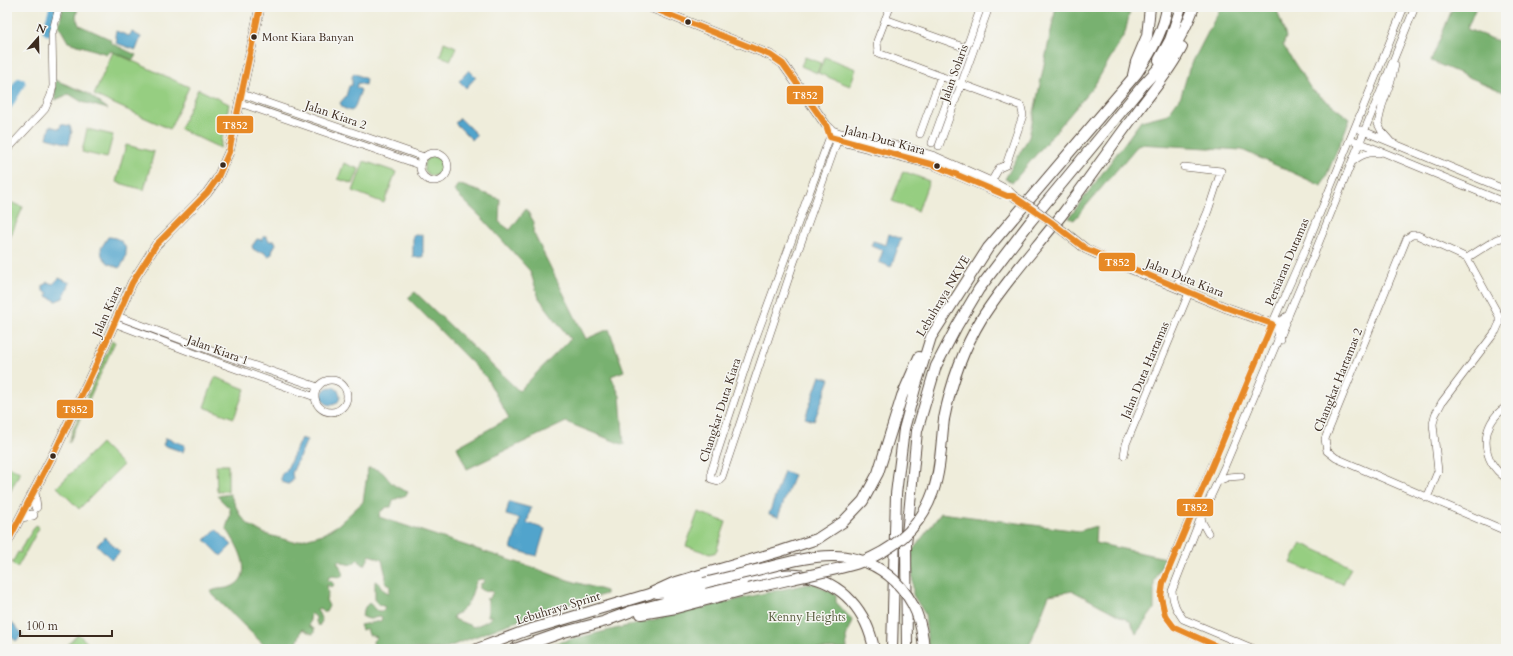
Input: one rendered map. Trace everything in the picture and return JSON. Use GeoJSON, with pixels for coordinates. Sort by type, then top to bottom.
{"type":"FeatureCollection","features":[{"type":"Feature","properties":{"kind":"highway"},"geometry":{"type":"LineString","coordinates":[[1132,79],[1136,62],[1147,36],[1150,7]]}},
{"type":"Feature","properties":{"kind":"highway","name":"Lebuhraya NKVE"},"geometry":{"type":"LineString","coordinates":[[892,649],[896,487],[904,429],[931,337],[988,248],[1132,79],[1150,54],[1159,34],[1167,7]]}},
{"type":"Feature","properties":{"kind":"highway"},"geometry":{"type":"LineString","coordinates":[[1144,84],[1170,40],[1181,7]]}},
{"type":"Feature","properties":{"kind":"highway"},"geometry":{"type":"LineString","coordinates":[[906,649],[906,545],[917,431],[936,366],[968,306],[979,289],[1030,222],[1144,84],[1164,63],[1176,46],[1194,7]]}},
{"type":"Feature","properties":{"kind":"highway"},"geometry":{"type":"LineString","coordinates":[[605,621],[676,608],[860,562],[885,552],[916,525],[927,507],[933,490],[944,419],[956,370],[982,318],[999,293],[1064,212],[1169,70],[1182,48],[1184,31]]}},
{"type":"Feature","properties":{"kind":"highway"},"geometry":{"type":"LineString","coordinates":[[649,594],[673,583],[817,539],[843,522],[863,501],[878,473],[902,396],[916,363],[931,337]]}},
{"type":"Feature","properties":{"kind":"highway"},"geometry":{"type":"LineString","coordinates":[[649,594],[672,592],[798,560],[826,556],[853,558],[871,564],[886,573],[900,586],[915,608],[922,629],[924,649]]}},
{"type":"Feature","properties":{"kind":"highway"},"geometry":{"type":"LineString","coordinates":[[605,621],[632,611],[767,576],[786,574],[804,575],[819,580],[847,596],[862,614],[871,633],[874,649]]}},
{"type":"Feature","properties":{"kind":"highway","name":"Lebuhraya Sprint"},"geometry":{"type":"LineString","coordinates":[[477,649],[525,631],[649,594]]}},
{"type":"Feature","properties":{"kind":"highway","name":"Lebuhraya Sprint"},"geometry":{"type":"LineString","coordinates":[[515,649],[564,632],[605,621]]}},
{"type":"Feature","properties":{"kind":"main road","name":"Jalan Kiara"},"geometry":{"type":"LineString","coordinates":[[7,543],[35,490],[94,369],[132,283],[156,245],[207,192],[217,179],[229,152],[260,7]]}},
{"type":"Feature","properties":{"kind":"main road"},"geometry":{"type":"LineString","coordinates":[[650,7],[778,59],[833,134]]}},
{"type":"Feature","properties":{"kind":"main road","name":"Jalan Duta Kiara"},"geometry":{"type":"LineString","coordinates":[[833,134],[912,150],[1007,196],[1013,196]]}},
{"type":"Feature","properties":{"kind":"main road","name":"Jalan Duta Kiara"},"geometry":{"type":"LineString","coordinates":[[930,160],[991,182],[1008,191],[1086,249],[1177,285],[1189,293],[1226,308],[1272,324]]}},
{"type":"Feature","properties":{"kind":"main road"},"geometry":{"type":"LineString","coordinates":[[1272,324],[1282,321],[1287,317]]}},
{"type":"Feature","properties":{"kind":"main road"},"geometry":{"type":"LineString","coordinates":[[1272,324],[1277,328],[1279,339]]}},
{"type":"Feature","properties":{"kind":"main road"},"geometry":{"type":"LineString","coordinates":[[21,517],[34,511],[35,490]]}},
{"type":"Feature","properties":{"kind":"street"},"geometry":{"type":"LineString","coordinates":[[7,150],[44,109],[51,95],[53,86],[52,34],[59,7]]}},
{"type":"Feature","properties":{"kind":"street"},"geometry":{"type":"LineString","coordinates":[[890,7],[877,41],[878,53],[1022,106],[1023,115],[1006,164],[999,168],[991,182]]}},
{"type":"Feature","properties":{"kind":"street","name":"Jalan Solaris"},"geometry":{"type":"LineString","coordinates":[[958,83],[966,48],[981,7]]}},
{"type":"Feature","properties":{"kind":"street","name":"Jalan Solaris"},"geometry":{"type":"LineString","coordinates":[[935,144],[989,7]]}},
{"type":"Feature","properties":{"kind":"street","name":"Persiaran Dutamas"},"geometry":{"type":"LineString","coordinates":[[1223,649],[1174,627],[1165,615],[1161,597],[1163,583],[1272,324],[1304,252],[1404,7]]}},
{"type":"Feature","properties":{"kind":"street","name":"Persiaran Dutamas"},"geometry":{"type":"LineString","coordinates":[[1254,649],[1183,619],[1176,610],[1173,602],[1172,591],[1201,516],[1218,481],[1279,339],[1415,7]]}},
{"type":"Feature","properties":{"kind":"street"},"geometry":{"type":"LineString","coordinates":[[885,19],[966,48]]}},
{"type":"Feature","properties":{"kind":"street"},"geometry":{"type":"LineString","coordinates":[[1392,143],[1382,132],[1378,124],[1382,106],[1392,78],[1398,49]]}},
{"type":"Feature","properties":{"kind":"street"},"geometry":{"type":"LineString","coordinates":[[920,134],[941,76]]}},
{"type":"Feature","properties":{"kind":"street","name":"Jalan Kiara 2"},"geometry":{"type":"LineString","coordinates":[[241,98],[424,157]]}},
{"type":"Feature","properties":{"kind":"street","name":"Jalan Kiara 2"},"geometry":{"type":"LineString","coordinates":[[241,98],[420,164]]}},
{"type":"Feature","properties":{"kind":"street"},"geometry":{"type":"LineString","coordinates":[[1355,128],[1506,190]]}},
{"type":"Feature","properties":{"kind":"street","name":"Changkat Duta Kiara"},"geometry":{"type":"LineString","coordinates":[[833,134],[793,265],[722,477],[718,481],[713,480],[711,479],[711,472],[747,362],[833,134]]}},
{"type":"Feature","properties":{"kind":"street"},"geometry":{"type":"LineString","coordinates":[[1350,139],[1506,203]]}},
{"type":"Feature","properties":{"kind":"street"},"geometry":{"type":"LineString","coordinates":[[1351,163],[1361,155],[1370,152],[1387,154]]}},
{"type":"Feature","properties":{"kind":"street"},"geometry":{"type":"LineString","coordinates":[[433,153],[442,155],[448,163],[447,172],[441,179],[432,181],[423,176],[420,170],[420,164],[424,157],[433,153]]}},
{"type":"Feature","properties":{"kind":"street"},"geometry":{"type":"LineString","coordinates":[[1177,285],[1208,211],[1221,171],[1184,167]]}},
{"type":"Feature","properties":{"kind":"street","name":"Changkat Hartamas 2"},"geometry":{"type":"LineString","coordinates":[[1467,258],[1417,235],[1412,235],[1407,238],[1325,439],[1327,451],[1336,458],[1506,531]]}},
{"type":"Feature","properties":{"kind":"street"},"geometry":{"type":"LineString","coordinates":[[1427,498],[1438,471],[1433,424],[1435,414],[1442,402],[1496,331],[1499,324],[1499,316],[1467,258],[1497,239],[1506,236]]}},
{"type":"Feature","properties":{"kind":"street","name":"Jalan Duta Hartamas"},"geometry":{"type":"LineString","coordinates":[[1124,456],[1126,444],[1189,293]]}},
{"type":"Feature","properties":{"kind":"street","name":"Jalan Kiara 1"},"geometry":{"type":"LineString","coordinates":[[115,320],[318,387]]}},
{"type":"Feature","properties":{"kind":"street","name":"Jalan Kiara 1"},"geometry":{"type":"LineString","coordinates":[[115,320],[217,362],[315,396]]}},
{"type":"Feature","properties":{"kind":"street"},"geometry":{"type":"LineString","coordinates":[[326,381],[336,381],[341,383],[346,392],[346,402],[338,410],[327,411],[318,406],[315,396],[318,387],[326,381]]}},
{"type":"Feature","properties":{"kind":"street"},"geometry":{"type":"LineString","coordinates":[[1506,408],[1497,413],[1489,426],[1486,449],[1491,465],[1506,478]]}},
{"type":"Feature","properties":{"kind":"street"},"geometry":{"type":"LineString","coordinates":[[1218,481],[1228,477],[1241,476]]}},
{"type":"Feature","properties":{"kind":"street"},"geometry":{"type":"LineString","coordinates":[[1201,516],[1202,522],[1208,533]]}},
{"type":"Feature","properties":{"kind":"green space"},"geometry":{"type":"Polygon","coordinates":[[[63,7],[78,7],[76,17],[79,25],[110,39],[111,43],[136,55],[133,60],[110,51],[107,54],[68,42],[59,26],[63,7]]]}},
{"type":"Feature","properties":{"kind":"green space"},"geometry":{"type":"Polygon","coordinates":[[[1056,7],[1131,7],[1125,33],[1094,86],[1013,182],[1005,179],[1029,137],[1056,7]]]}},
{"type":"Feature","properties":{"kind":"green space"},"geometry":{"type":"Polygon","coordinates":[[[1221,7],[1276,7],[1286,37],[1283,45],[1311,89],[1350,119],[1322,186],[1242,150],[1139,144],[1074,220],[1069,218],[1141,121],[1168,114],[1181,96],[1189,69],[1221,7]]]}},
{"type":"Feature","properties":{"kind":"green space"},"geometry":{"type":"Polygon","coordinates":[[[1453,7],[1476,7],[1467,29],[1506,44],[1506,93],[1431,61],[1453,7]]]}},
{"type":"Feature","properties":{"kind":"green space"},"geometry":{"type":"Polygon","coordinates":[[[444,42],[456,47],[451,60],[440,56],[444,42]]]}},
{"type":"Feature","properties":{"kind":"green space"},"geometry":{"type":"Polygon","coordinates":[[[113,52],[189,87],[170,129],[94,95],[113,52]]]}},
{"type":"Feature","properties":{"kind":"green space"},"geometry":{"type":"Polygon","coordinates":[[[805,57],[821,63],[817,73],[801,66],[805,57]]]}},
{"type":"Feature","properties":{"kind":"green space"},"geometry":{"type":"Polygon","coordinates":[[[825,57],[856,69],[850,86],[818,73],[825,57]]]}},
{"type":"Feature","properties":{"kind":"green space"},"geometry":{"type":"Polygon","coordinates":[[[55,80],[87,93],[108,109],[82,102],[69,94],[55,100],[55,80]]]}},
{"type":"Feature","properties":{"kind":"green space"},"geometry":{"type":"Polygon","coordinates":[[[198,89],[229,104],[220,148],[180,129],[198,89]]]}},
{"type":"Feature","properties":{"kind":"green space"},"geometry":{"type":"Polygon","coordinates":[[[87,129],[113,135],[107,158],[82,152],[87,129]]]}},
{"type":"Feature","properties":{"kind":"green space"},"geometry":{"type":"Polygon","coordinates":[[[126,145],[154,152],[144,190],[116,182],[126,145]]]}},
{"type":"Feature","properties":{"kind":"green space"},"geometry":{"type":"Polygon","coordinates":[[[434,156],[441,159],[444,166],[441,173],[434,176],[427,173],[424,166],[427,159],[434,156]]]}},
{"type":"Feature","properties":{"kind":"green space"},"geometry":{"type":"Polygon","coordinates":[[[364,161],[396,172],[384,203],[353,191],[364,161]]]}},
{"type":"Feature","properties":{"kind":"green space"},"geometry":{"type":"Polygon","coordinates":[[[344,163],[359,169],[353,184],[338,179],[344,163]]]}},
{"type":"Feature","properties":{"kind":"green space"},"geometry":{"type":"Polygon","coordinates":[[[903,171],[929,181],[918,211],[892,201],[903,171]]]}},
{"type":"Feature","properties":{"kind":"green space"},"geometry":{"type":"Polygon","coordinates":[[[458,184],[500,199],[499,222],[510,230],[526,209],[534,222],[533,232],[586,339],[609,329],[624,371],[611,376],[620,396],[624,445],[566,422],[467,469],[457,447],[509,418],[486,377],[408,298],[415,292],[519,391],[570,339],[539,298],[530,271],[484,220],[454,191],[458,184]]]}},
{"type":"Feature","properties":{"kind":"green space"},"geometry":{"type":"Polygon","coordinates":[[[7,201],[23,207],[9,240],[7,240],[7,201]]]}},
{"type":"Feature","properties":{"kind":"green space"},"geometry":{"type":"Polygon","coordinates":[[[112,341],[115,342],[69,443],[72,432],[112,341]]]}},
{"type":"Feature","properties":{"kind":"green space"},"geometry":{"type":"Polygon","coordinates":[[[215,377],[245,389],[234,418],[204,407],[215,377]]]}},
{"type":"Feature","properties":{"kind":"green space"},"geometry":{"type":"Polygon","coordinates":[[[101,443],[123,465],[79,509],[57,487],[101,443]]]}},
{"type":"Feature","properties":{"kind":"green space"},"geometry":{"type":"Polygon","coordinates":[[[216,465],[228,465],[228,491],[217,491],[216,465]]]}},
{"type":"Feature","properties":{"kind":"green space"},"geometry":{"type":"Polygon","coordinates":[[[7,466],[20,472],[8,496],[7,496],[7,466]]]}},
{"type":"Feature","properties":{"kind":"green space"},"geometry":{"type":"Polygon","coordinates":[[[368,468],[378,470],[394,485],[408,492],[406,495],[393,500],[391,507],[387,507],[380,512],[379,517],[561,578],[606,591],[606,594],[549,610],[443,649],[379,649],[374,648],[373,641],[377,637],[369,635],[367,628],[362,630],[360,625],[381,621],[382,617],[380,616],[367,619],[362,616],[365,607],[369,603],[378,611],[383,611],[385,607],[375,601],[375,581],[386,592],[389,593],[390,589],[390,585],[385,582],[386,576],[382,560],[370,555],[365,565],[361,564],[358,559],[351,564],[339,560],[337,562],[343,575],[339,577],[329,577],[328,580],[334,585],[332,587],[327,585],[328,595],[326,600],[329,606],[326,612],[323,612],[320,608],[317,609],[322,621],[319,626],[316,622],[316,617],[311,613],[309,626],[314,629],[314,633],[312,634],[302,629],[295,649],[268,649],[210,592],[233,586],[240,581],[244,566],[239,550],[226,528],[230,516],[230,509],[217,496],[230,494],[240,515],[249,525],[265,534],[294,542],[323,534],[338,525],[363,502],[368,468]],[[484,579],[477,580],[467,605],[464,609],[453,616],[454,619],[474,627],[491,618],[492,616],[488,616],[488,601],[486,599],[490,598],[493,592],[480,589],[480,584],[483,583],[484,579]]]}},
{"type":"Feature","properties":{"kind":"green space"},"geometry":{"type":"Polygon","coordinates":[[[698,512],[726,522],[716,552],[710,554],[686,546],[698,512]]]}},
{"type":"Feature","properties":{"kind":"green space"},"geometry":{"type":"Polygon","coordinates":[[[941,513],[1079,531],[1096,526],[1095,543],[1165,558],[1154,582],[1154,609],[1136,634],[1131,622],[1073,591],[1049,595],[1028,649],[928,649],[925,614],[913,595],[912,551],[941,513]]]}},
{"type":"Feature","properties":{"kind":"green space"},"geometry":{"type":"Polygon","coordinates":[[[36,525],[39,528],[17,568],[12,563],[18,552],[21,553],[20,550],[36,525]]]}},
{"type":"Feature","properties":{"kind":"green space"},"geometry":{"type":"Polygon","coordinates":[[[1301,543],[1351,566],[1343,584],[1291,563],[1301,543]]]}},
{"type":"Feature","properties":{"kind":"green space","name":"Kenny Heights"},"geometry":{"type":"Polygon","coordinates":[[[814,583],[836,595],[836,602],[852,620],[846,637],[847,649],[541,649],[556,643],[765,593],[814,583]]]}},
{"type":"Feature","properties":{"kind":"green space"},"geometry":{"type":"Polygon","coordinates":[[[78,634],[94,649],[64,649],[78,634]]]}},
{"type":"Feature","properties":{"kind":"water"},"geometry":{"type":"Polygon","coordinates":[[[116,31],[129,36],[132,32],[141,37],[136,50],[116,43],[116,31]]]}},
{"type":"Feature","properties":{"kind":"water"},"geometry":{"type":"Polygon","coordinates":[[[469,70],[476,77],[466,88],[459,81],[469,70]]]}},
{"type":"Feature","properties":{"kind":"water"},"geometry":{"type":"Polygon","coordinates":[[[354,73],[366,79],[365,85],[358,83],[356,87],[361,90],[354,109],[351,111],[343,108],[340,103],[346,96],[349,86],[352,85],[352,77],[354,73]]]}},
{"type":"Feature","properties":{"kind":"water"},"geometry":{"type":"Polygon","coordinates":[[[460,118],[477,135],[472,140],[455,123],[460,118]]]}},
{"type":"Feature","properties":{"kind":"water"},"geometry":{"type":"Polygon","coordinates":[[[61,124],[70,126],[71,128],[72,131],[69,144],[47,138],[50,126],[60,129],[61,124]]]}},
{"type":"Feature","properties":{"kind":"water"},"geometry":{"type":"Polygon","coordinates":[[[889,234],[901,239],[891,267],[879,262],[883,250],[871,246],[873,241],[886,245],[889,234]]]}},
{"type":"Feature","properties":{"kind":"water"},"geometry":{"type":"Polygon","coordinates":[[[413,235],[423,235],[423,257],[413,257],[413,235]]]}},
{"type":"Feature","properties":{"kind":"water"},"geometry":{"type":"Polygon","coordinates":[[[264,236],[266,236],[269,241],[275,241],[276,244],[272,254],[268,256],[264,252],[258,252],[253,249],[252,246],[257,239],[262,240],[264,236]]]}},
{"type":"Feature","properties":{"kind":"water"},"geometry":{"type":"Polygon","coordinates":[[[108,237],[120,240],[126,248],[125,258],[119,268],[108,263],[102,256],[101,248],[108,237]]]}},
{"type":"Feature","properties":{"kind":"water"},"geometry":{"type":"Polygon","coordinates":[[[59,278],[70,283],[63,298],[56,301],[47,296],[48,293],[43,291],[43,286],[47,282],[53,284],[59,278]]]}},
{"type":"Feature","properties":{"kind":"water"},"geometry":{"type":"Polygon","coordinates":[[[820,376],[830,379],[814,421],[805,418],[820,376]]]}},
{"type":"Feature","properties":{"kind":"water"},"geometry":{"type":"Polygon","coordinates":[[[331,387],[337,390],[340,396],[337,402],[331,405],[325,402],[322,396],[325,390],[331,387]]]}},
{"type":"Feature","properties":{"kind":"water"},"geometry":{"type":"Polygon","coordinates":[[[166,438],[185,445],[183,452],[163,445],[166,438]]]}},
{"type":"Feature","properties":{"kind":"water"},"geometry":{"type":"Polygon","coordinates":[[[301,438],[307,440],[292,473],[293,479],[289,484],[286,484],[282,481],[281,476],[283,472],[286,471],[301,438]]]}},
{"type":"Feature","properties":{"kind":"water"},"geometry":{"type":"Polygon","coordinates":[[[784,471],[794,475],[778,517],[769,514],[784,471]]]}},
{"type":"Feature","properties":{"kind":"water"},"geometry":{"type":"Polygon","coordinates":[[[509,502],[531,508],[527,523],[545,529],[537,556],[511,549],[520,519],[506,515],[509,502]]]}},
{"type":"Feature","properties":{"kind":"water"},"geometry":{"type":"Polygon","coordinates":[[[216,529],[232,545],[221,556],[205,540],[216,529]]]}},
{"type":"Feature","properties":{"kind":"water"},"geometry":{"type":"Polygon","coordinates":[[[105,537],[120,552],[112,560],[97,545],[105,537]]]}},
{"type":"Feature","properties":{"kind":"water"},"geometry":{"type":"Polygon","coordinates":[[[9,620],[23,634],[16,641],[7,633],[7,621],[9,620]]]}},
{"type":"Feature","properties":{"kind":"waterway"},"geometry":{"type":"LineString","coordinates":[[48,30],[55,7]]}},
{"type":"Feature","properties":{"kind":"waterway"},"geometry":{"type":"LineString","coordinates":[[7,105],[20,83]]}},
{"type":"Feature","properties":{"kind":"transit line","name":"T852"},"geometry":{"type":"LineString","coordinates":[[7,543],[55,451],[94,369],[132,283],[156,245],[207,193],[217,179],[229,152],[260,7]]}},
{"type":"Feature","properties":{"kind":"transit line","name":"T852"},"geometry":{"type":"LineString","coordinates":[[650,7],[770,55],[783,64],[826,125],[830,137],[934,165],[1007,196],[1013,196],[1051,222],[1086,249],[1227,308],[1272,324],[1163,583],[1161,597],[1165,615],[1174,627],[1223,649]]}},
{"type":"Feature","properties":{"kind":"place","name":"Mont Kiara Banyan"},"geometry":{"type":"Point","coordinates":[254,37]}}]}
